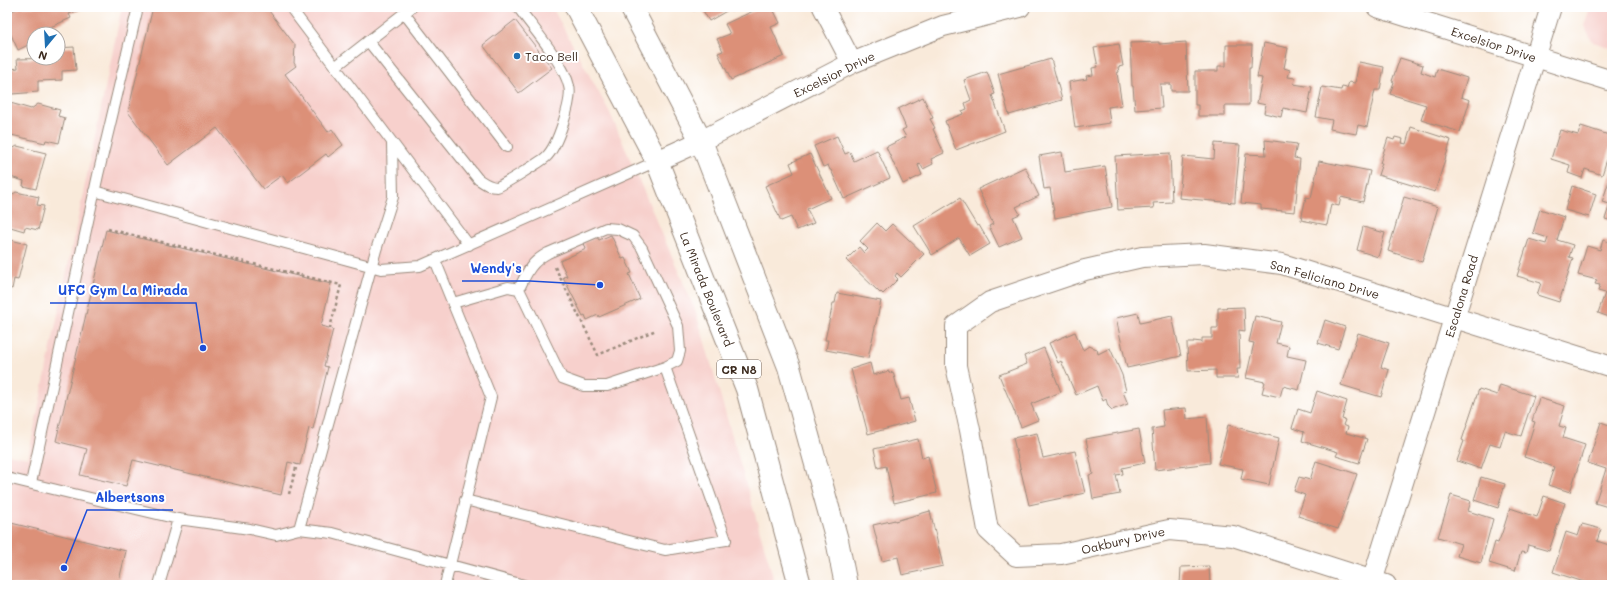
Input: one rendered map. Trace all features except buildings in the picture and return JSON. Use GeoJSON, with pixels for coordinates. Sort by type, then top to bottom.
{"type":"FeatureCollection","features":[{"type":"Feature","properties":{"kind":"main road","name":"La Mirada Boulevard"},"geometry":{"type":"LineString","coordinates":[[576,7],[657,161],[747,389],[800,585]]}},
{"type":"Feature","properties":{"kind":"main road"},"geometry":{"type":"LineString","coordinates":[[631,7],[701,141],[789,368],[837,540],[846,585]]}},
{"type":"Feature","properties":{"kind":"street"},"geometry":{"type":"LineString","coordinates":[[823,7],[852,64]]}},
{"type":"Feature","properties":{"kind":"street","name":"Excelsior Drive"},"geometry":{"type":"LineString","coordinates":[[657,161],[701,141],[852,64],[943,26],[1020,7]]}},
{"type":"Feature","properties":{"kind":"street","name":"Excelsior Drive"},"geometry":{"type":"LineString","coordinates":[[1377,7],[1612,81]]}},
{"type":"Feature","properties":{"kind":"street","name":"Escalona Road"},"geometry":{"type":"LineString","coordinates":[[1376,583],[1454,317],[1551,7]]}},
{"type":"Feature","properties":{"kind":"street","name":"San Feliciano Drive"},"geometry":{"type":"LineString","coordinates":[[970,430],[956,366],[956,326],[990,302],[1085,270],[1142,257],[1204,254],[1282,264],[1612,367]]}},
{"type":"Feature","properties":{"kind":"street","name":"Oakbury Drive"},"geometry":{"type":"LineString","coordinates":[[970,430],[988,530],[1016,556],[1061,554],[1169,530],[1233,536],[1376,583]]}},
{"type":"Feature","properties":{"kind":"lane"},"geometry":{"type":"LineString","coordinates":[[30,483],[94,191],[138,7]]}},
{"type":"Feature","properties":{"kind":"lane"},"geometry":{"type":"LineString","coordinates":[[290,7],[468,245]]}},
{"type":"Feature","properties":{"kind":"lane"},"geometry":{"type":"LineString","coordinates":[[368,41],[478,179],[488,186],[498,187],[546,157],[560,132],[567,110],[570,87],[563,70],[518,7]]}},
{"type":"Feature","properties":{"kind":"lane"},"geometry":{"type":"LineString","coordinates":[[335,67],[408,10],[507,147]]}},
{"type":"Feature","properties":{"kind":"lane"},"geometry":{"type":"LineString","coordinates":[[299,529],[371,266],[393,196],[392,142]]}},
{"type":"Feature","properties":{"kind":"lane"},"geometry":{"type":"LineString","coordinates":[[94,191],[381,269],[420,266],[657,161]]}},
{"type":"Feature","properties":{"kind":"lane"},"geometry":{"type":"LineString","coordinates":[[606,228],[618,229],[633,236],[642,248],[678,326],[680,351],[677,361],[665,367],[607,386],[584,386],[562,378],[519,289],[530,267],[540,257],[606,228]]}},
{"type":"Feature","properties":{"kind":"lane"},"geometry":{"type":"LineString","coordinates":[[435,260],[491,398],[445,585]]}},
{"type":"Feature","properties":{"kind":"lane"},"geometry":{"type":"LineString","coordinates":[[452,303],[508,287],[519,289]]}},
{"type":"Feature","properties":{"kind":"lane"},"geometry":{"type":"LineString","coordinates":[[465,500],[665,550],[726,540],[665,367]]}},
{"type":"Feature","properties":{"kind":"lane"},"geometry":{"type":"LineString","coordinates":[[7,478],[178,518],[250,529],[276,535],[299,529],[332,532],[524,585]]}},
{"type":"Feature","properties":{"kind":"lane"},"geometry":{"type":"LineString","coordinates":[[159,585],[178,518]]}},
{"type":"Feature","properties":{"kind":"path"},"geometry":{"type":"LineString","coordinates":[[108,229],[341,285],[330,328]]}},
{"type":"Feature","properties":{"kind":"path"},"geometry":{"type":"LineString","coordinates":[[552,261],[598,355],[656,330]]}},
{"type":"Feature","properties":{"kind":"path"},"geometry":{"type":"LineString","coordinates":[[289,494],[296,464]]}},
{"type":"Feature","properties":{"kind":"shaded area"},"geometry":{"type":"Polygon","coordinates":[[[122,7],[552,7],[610,113],[696,312],[772,573],[774,585],[7,585],[7,454],[28,458],[122,7]]]}},
{"type":"Feature","properties":{"kind":"shaded area"},"geometry":{"type":"Polygon","coordinates":[[[1590,7],[1612,7],[1612,48],[1593,42],[1584,26],[1590,7]]]}},
{"type":"Feature","properties":{"kind":"place","name":"Taco Bell"},"geometry":{"type":"Point","coordinates":[517,56]}},
{"type":"Feature","properties":{"kind":"place","name":"Wendy's"},"geometry":{"type":"Point","coordinates":[600,285]}},
{"type":"Feature","properties":{"kind":"place","name":"UFC Gym La Mirada"},"geometry":{"type":"Point","coordinates":[203,348]}},
{"type":"Feature","properties":{"kind":"place","name":"Albertsons"},"geometry":{"type":"Point","coordinates":[64,568]}}]}
